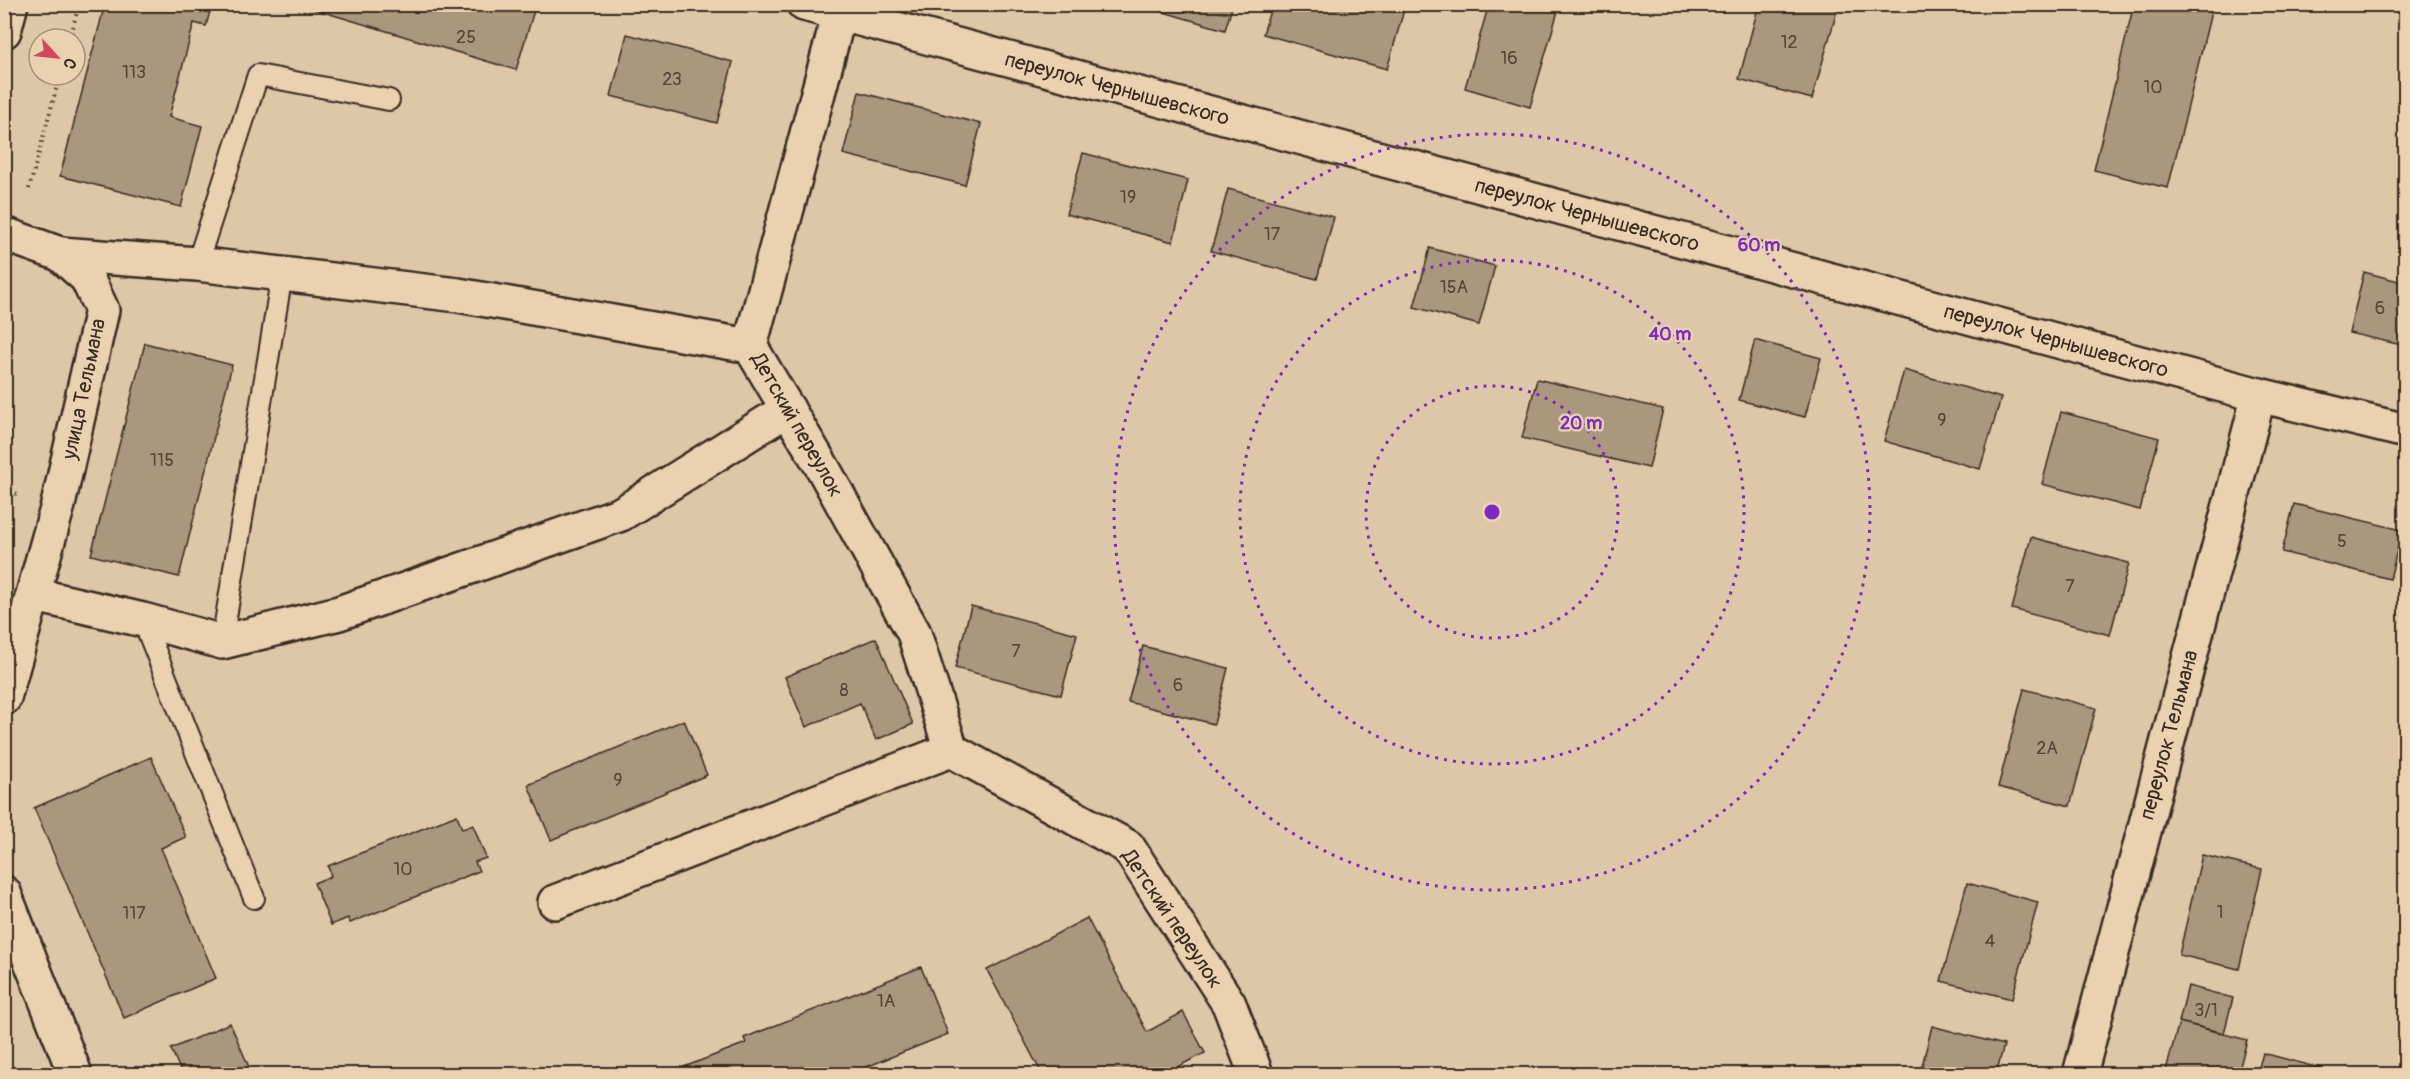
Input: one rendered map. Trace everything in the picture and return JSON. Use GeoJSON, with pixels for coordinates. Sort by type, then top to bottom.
{"type":"FeatureCollection","features":[{"type":"Feature","properties":{"kind":"street"},"geometry":{"type":"LineString","coordinates":[[4,31],[11,4]]}},
{"type":"Feature","properties":{"kind":"street","name":"переулок Чернышевского"},"geometry":{"type":"LineString","coordinates":[[804,4],[840,10],[2259,395],[2406,431]]}},
{"type":"Feature","properties":{"kind":"street","name":"Детский переулок"},"geometry":{"type":"LineString","coordinates":[[840,10],[750,346],[914,633],[951,750],[1128,847],[1229,1004],[1256,1074]]}},
{"type":"Feature","properties":{"kind":"street","name":"улица Тельмана"},"geometry":{"type":"LineString","coordinates":[[4,234],[60,254],[87,279],[102,310],[35,595],[4,698]]}},
{"type":"Feature","properties":{"kind":"street"},"geometry":{"type":"LineString","coordinates":[[60,254],[197,264],[458,295],[750,346]]}},
{"type":"Feature","properties":{"kind":"street","name":"переулок Тельмана"},"geometry":{"type":"LineString","coordinates":[[2079,1074],[2259,395]]}},
{"type":"Feature","properties":{"kind":"street"},"geometry":{"type":"LineString","coordinates":[[35,595],[142,620],[222,642],[339,613],[621,514],[788,409]]}},
{"type":"Feature","properties":{"kind":"street"},"geometry":{"type":"LineString","coordinates":[[555,902],[951,750]]}},
{"type":"Feature","properties":{"kind":"street"},"geometry":{"type":"LineString","coordinates":[[4,893],[75,1074]]}},
{"type":"Feature","properties":{"kind":"lane"},"geometry":{"type":"LineString","coordinates":[[197,264],[258,75],[389,100]]}},
{"type":"Feature","properties":{"kind":"lane"},"geometry":{"type":"LineString","coordinates":[[222,642],[282,274]]}},
{"type":"Feature","properties":{"kind":"lane"},"geometry":{"type":"LineString","coordinates":[[142,620],[254,898]]}},
{"type":"Feature","properties":{"kind":"path"},"geometry":{"type":"LineString","coordinates":[[72,27],[79,4]]}},
{"type":"Feature","properties":{"kind":"path"},"geometry":{"type":"LineString","coordinates":[[29,189],[57,87]]}},
{"type":"Feature","properties":{"kind":"building"},"geometry":{"type":"Polygon","coordinates":[[[105,4],[212,4],[206,26],[194,23],[169,117],[202,126],[181,207],[60,176],[83,87],[87,87],[87,73],[105,4]]]}},
{"type":"Feature","properties":{"kind":"building"},"geometry":{"type":"Polygon","coordinates":[[[297,4],[536,4],[516,70],[297,4]]]}},
{"type":"Feature","properties":{"kind":"building"},"geometry":{"type":"Polygon","coordinates":[[[1162,4],[1233,4],[1225,30],[1160,11],[1162,4]]]}},
{"type":"Feature","properties":{"kind":"building"},"geometry":{"type":"Polygon","coordinates":[[[1272,4],[1384,4],[1404,10],[1387,69],[1263,34],[1272,4]]]}},
{"type":"Feature","properties":{"kind":"building"},"geometry":{"type":"Polygon","coordinates":[[[1489,4],[1560,4],[1530,107],[1465,88],[1489,4]]]}},
{"type":"Feature","properties":{"kind":"building"},"geometry":{"type":"Polygon","coordinates":[[[1759,4],[1839,4],[1812,99],[1739,79],[1759,4]]]}},
{"type":"Feature","properties":{"kind":"building"},"geometry":{"type":"Polygon","coordinates":[[[2134,4],[2213,4],[2168,188],[2094,170],[2134,4]]]}},
{"type":"Feature","properties":{"kind":"building"},"geometry":{"type":"Polygon","coordinates":[[[627,34],[733,62],[717,123],[611,96],[627,34]]]}},
{"type":"Feature","properties":{"kind":"building"},"geometry":{"type":"Polygon","coordinates":[[[859,92],[981,124],[965,185],[843,154],[859,92]]]}},
{"type":"Feature","properties":{"kind":"building"},"geometry":{"type":"Polygon","coordinates":[[[1083,153],[1188,180],[1173,242],[1066,214],[1083,153]]]}},
{"type":"Feature","properties":{"kind":"building"},"geometry":{"type":"Polygon","coordinates":[[[1228,189],[1334,217],[1317,279],[1211,251],[1228,189]]]}},
{"type":"Feature","properties":{"kind":"building"},"geometry":{"type":"Polygon","coordinates":[[[1430,248],[1495,266],[1479,325],[1414,307],[1430,248]]]}},
{"type":"Feature","properties":{"kind":"building"},"geometry":{"type":"Polygon","coordinates":[[[2364,272],[2406,283],[2406,346],[2349,333],[2364,272]]]}},
{"type":"Feature","properties":{"kind":"building"},"geometry":{"type":"Polygon","coordinates":[[[1755,340],[1821,358],[1805,417],[1739,400],[1755,340]]]}},
{"type":"Feature","properties":{"kind":"building"},"geometry":{"type":"Polygon","coordinates":[[[145,343],[232,365],[179,577],[91,555],[145,343]]]}},
{"type":"Feature","properties":{"kind":"building"},"geometry":{"type":"Polygon","coordinates":[[[1904,370],[2001,398],[1980,469],[1884,441],[1904,370]]]}},
{"type":"Feature","properties":{"kind":"building"},"geometry":{"type":"Polygon","coordinates":[[[1537,379],[1663,409],[1649,468],[1522,438],[1537,379]]]}},
{"type":"Feature","properties":{"kind":"building"},"geometry":{"type":"Polygon","coordinates":[[[2061,412],[2159,438],[2140,510],[2042,484],[2061,412]]]}},
{"type":"Feature","properties":{"kind":"building"},"geometry":{"type":"Polygon","coordinates":[[[2294,504],[2402,530],[2390,579],[2282,552],[2294,504]]]}},
{"type":"Feature","properties":{"kind":"building"},"geometry":{"type":"Polygon","coordinates":[[[2031,537],[2129,563],[2110,635],[2012,609],[2031,537]]]}},
{"type":"Feature","properties":{"kind":"building"},"geometry":{"type":"Polygon","coordinates":[[[971,606],[1077,634],[1061,695],[955,668],[971,606]]]}},
{"type":"Feature","properties":{"kind":"building"},"geometry":{"type":"Polygon","coordinates":[[[876,638],[913,724],[876,740],[860,703],[806,727],[785,677],[876,638]]]}},
{"type":"Feature","properties":{"kind":"building"},"geometry":{"type":"Polygon","coordinates":[[[1143,646],[1228,668],[1214,724],[1128,702],[1143,646]]]}},
{"type":"Feature","properties":{"kind":"building"},"geometry":{"type":"Polygon","coordinates":[[[2024,689],[2096,708],[2070,806],[1998,787],[2024,689]]]}},
{"type":"Feature","properties":{"kind":"building"},"geometry":{"type":"Polygon","coordinates":[[[684,720],[707,775],[551,840],[528,785],[684,720]]]}},
{"type":"Feature","properties":{"kind":"building"},"geometry":{"type":"Polygon","coordinates":[[[151,757],[186,837],[161,848],[216,978],[124,1018],[34,808],[151,757]]]}},
{"type":"Feature","properties":{"kind":"building"},"geometry":{"type":"Polygon","coordinates":[[[457,815],[462,829],[473,825],[486,858],[475,862],[479,871],[350,923],[348,918],[331,925],[314,883],[331,876],[328,866],[457,815]]]}},
{"type":"Feature","properties":{"kind":"building"},"geometry":{"type":"Polygon","coordinates":[[[2202,855],[2262,869],[2239,969],[2179,955],[2202,855]]]}},
{"type":"Feature","properties":{"kind":"building"},"geometry":{"type":"Polygon","coordinates":[[[1967,883],[2038,902],[2012,999],[1941,981],[1967,883]]]}},
{"type":"Feature","properties":{"kind":"building"},"geometry":{"type":"Polygon","coordinates":[[[1087,918],[1147,1032],[1183,1012],[1205,1053],[1167,1072],[1169,1074],[1042,1074],[987,970],[1087,918]]]}},
{"type":"Feature","properties":{"kind":"building"},"geometry":{"type":"Polygon","coordinates":[[[921,967],[948,1034],[849,1074],[666,1074],[746,1043],[744,1038],[921,967]]]}},
{"type":"Feature","properties":{"kind":"building"},"geometry":{"type":"Polygon","coordinates":[[[2188,986],[2233,998],[2224,1033],[2179,1022],[2188,986]]]}},
{"type":"Feature","properties":{"kind":"building"},"geometry":{"type":"Polygon","coordinates":[[[2179,1022],[2247,1040],[2238,1074],[2165,1074],[2179,1022]]]}},
{"type":"Feature","properties":{"kind":"building"},"geometry":{"type":"Polygon","coordinates":[[[230,1023],[252,1074],[182,1074],[171,1049],[230,1023]]]}},
{"type":"Feature","properties":{"kind":"building"},"geometry":{"type":"Polygon","coordinates":[[[1932,1026],[2004,1045],[1996,1074],[1920,1074],[1932,1026]]]}},
{"type":"Feature","properties":{"kind":"building"},"geometry":{"type":"Polygon","coordinates":[[[2263,1053],[2319,1068],[2317,1074],[2257,1074],[2263,1053]]]}}]}
